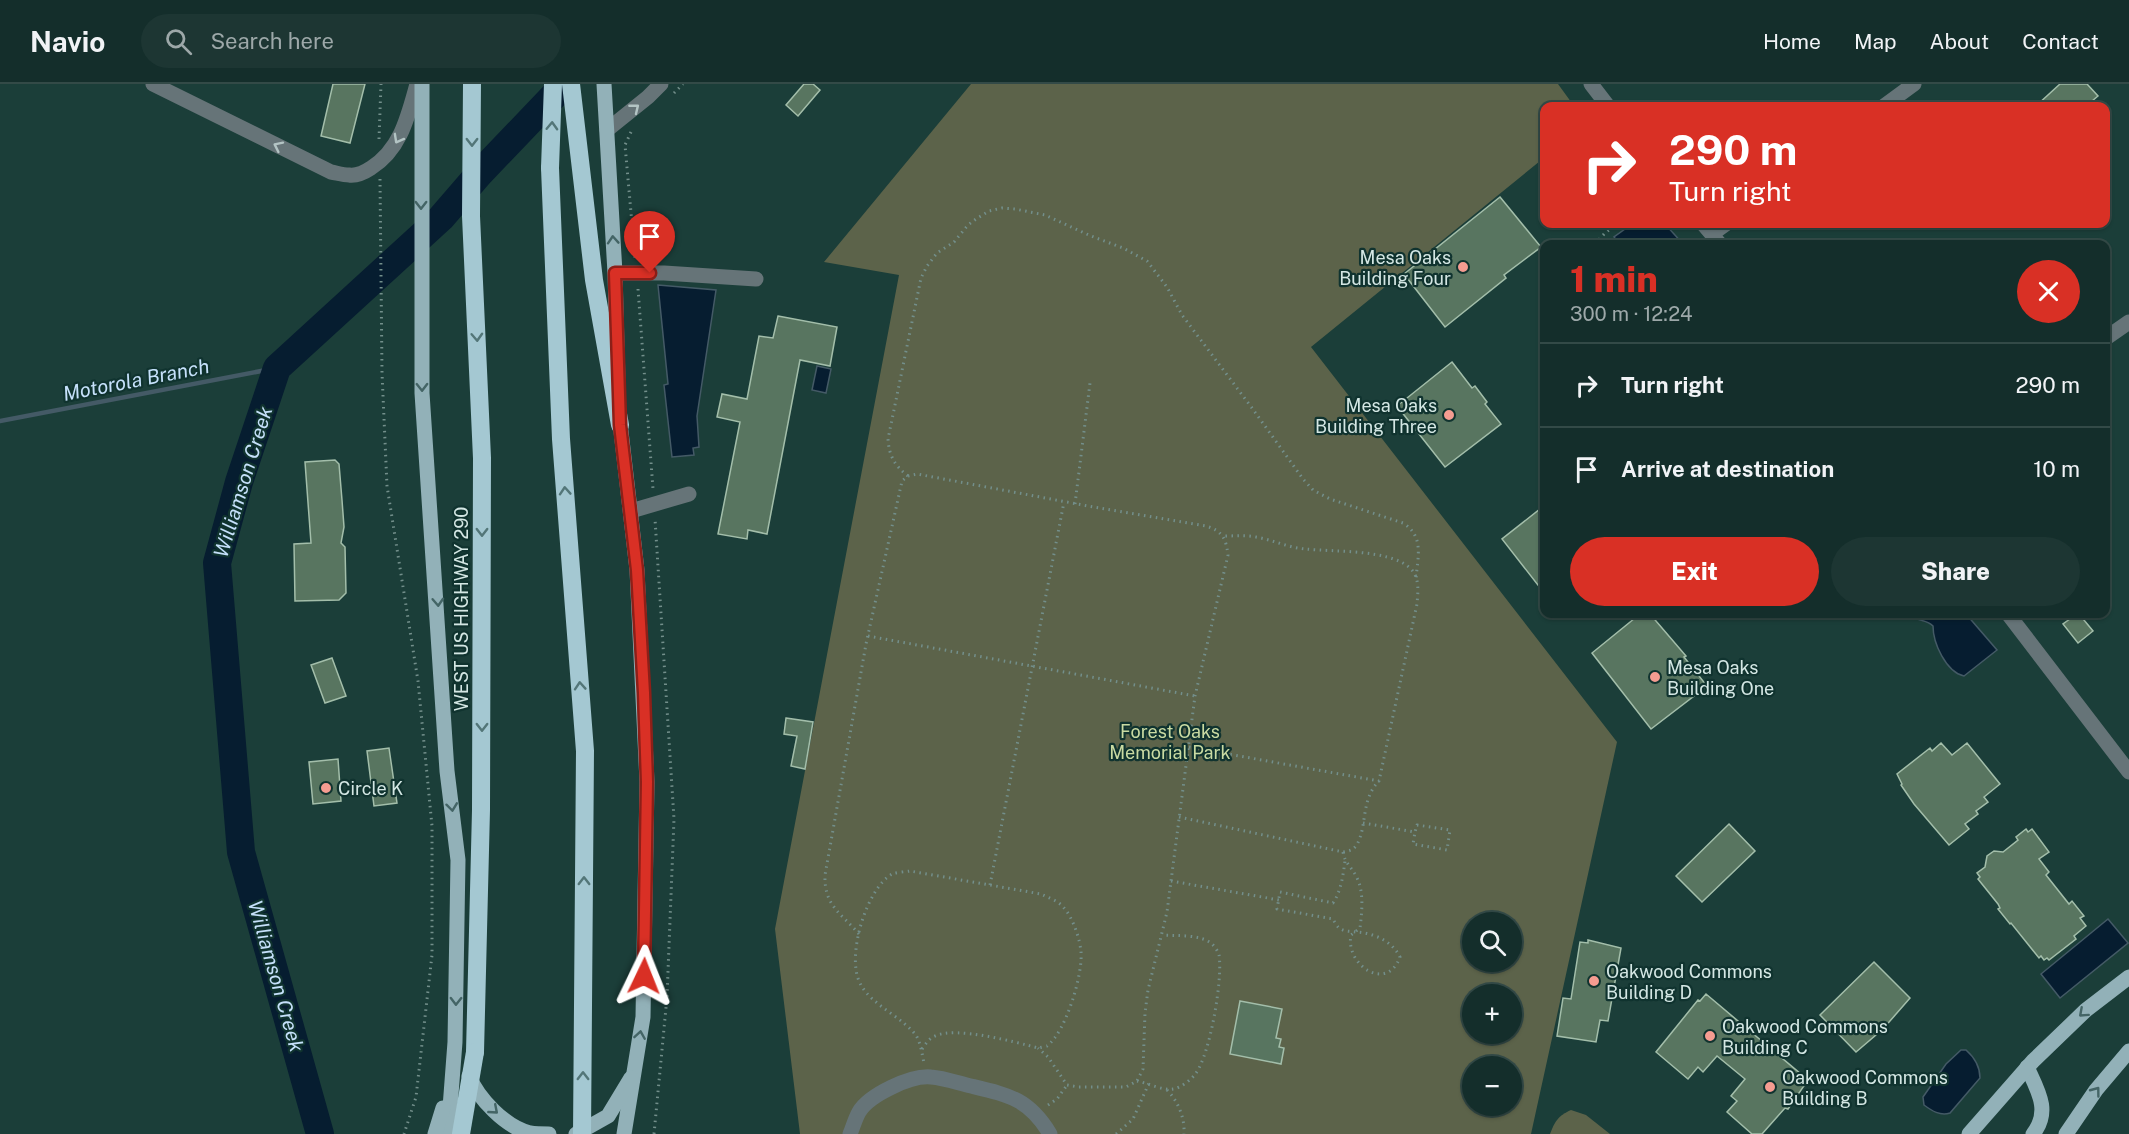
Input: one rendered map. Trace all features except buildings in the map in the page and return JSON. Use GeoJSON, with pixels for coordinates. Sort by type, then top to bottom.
{"type":"FeatureCollection","features":[{"type":"Feature","properties":{"kind":"highway","name":"WEST US HIGHWAY 290"},"geometry":{"type":"LineString","coordinates":[[461,1134],[475,1052],[481,810],[482,458],[471,216],[472,84]]}},
{"type":"Feature","properties":{"kind":"highway"},"geometry":{"type":"LineString","coordinates":[[553,84],[550,168],[561,439],[585,751],[582,1134]]}},
{"type":"Feature","properties":{"kind":"highway"},"geometry":{"type":"LineString","coordinates":[[570,84],[594,280],[620,425]]}},
{"type":"Feature","properties":{"kind":"main road","name":"WEST US HIGHWAY 290"},"geometry":{"type":"LineString","coordinates":[[419,84],[422,393],[447,771],[458,860],[455,1042],[452,1082]]}},
{"type":"Feature","properties":{"kind":"main road"},"geometry":{"type":"LineString","coordinates":[[604,84],[615,273],[620,425],[638,581],[647,782],[643,1017],[624,1134]]}},
{"type":"Feature","properties":{"kind":"main road"},"geometry":{"type":"LineString","coordinates":[[1968,1134],[2027,1067],[2086,1010],[2129,977]]}},
{"type":"Feature","properties":{"kind":"main road"},"geometry":{"type":"LineString","coordinates":[[455,1042],[473,1085],[491,1109],[529,1132],[549,1134]]}},
{"type":"Feature","properties":{"kind":"main road"},"geometry":{"type":"LineString","coordinates":[[2066,1134],[2096,1090],[2129,1051]]}},
{"type":"Feature","properties":{"kind":"main road"},"geometry":{"type":"LineString","coordinates":[[2027,1067],[2041,1099],[2043,1116],[2033,1134]]}},
{"type":"Feature","properties":{"kind":"main road"},"geometry":{"type":"LineString","coordinates":[[576,1134],[608,1116],[635,1072]]}},
{"type":"Feature","properties":{"kind":"main road"},"geometry":{"type":"LineString","coordinates":[[435,1134],[452,1082]]}},
{"type":"Feature","properties":{"kind":"main road"},"geometry":{"type":"LineString","coordinates":[[448,1134],[452,1082]]}},
{"type":"Feature","properties":{"kind":"main road"},"geometry":{"type":"LineString","coordinates":[[631,1102],[634,1134]]}},
{"type":"Feature","properties":{"kind":"street"},"geometry":{"type":"LineString","coordinates":[[153,84],[331,172],[350,176],[364,172],[379,162],[396,143],[408,119],[419,84]]}},
{"type":"Feature","properties":{"kind":"street"},"geometry":{"type":"LineString","coordinates":[[607,130],[661,84]]}},
{"type":"Feature","properties":{"kind":"street"},"geometry":{"type":"LineString","coordinates":[[1591,84],[1605,102]]}},
{"type":"Feature","properties":{"kind":"street"},"geometry":{"type":"LineString","coordinates":[[1889,102],[1914,84]]}},
{"type":"Feature","properties":{"kind":"street"},"geometry":{"type":"LineString","coordinates":[[615,273],[756,279]]}},
{"type":"Feature","properties":{"kind":"street"},"geometry":{"type":"LineString","coordinates":[[2110,335],[2129,322]]}},
{"type":"Feature","properties":{"kind":"street"},"geometry":{"type":"LineString","coordinates":[[631,511],[689,494]]}},
{"type":"Feature","properties":{"kind":"street"},"geometry":{"type":"LineString","coordinates":[[2011,618],[2129,772]]}},
{"type":"Feature","properties":{"kind":"street"},"geometry":{"type":"LineString","coordinates":[[850,1134],[859,1112],[867,1102],[916,1078],[930,1077],[1010,1095],[1036,1112],[1050,1134]]}},
{"type":"Feature","properties":{"kind":"path"},"geometry":{"type":"LineString","coordinates":[[381,84],[379,162],[382,373],[387,486],[418,681],[432,826],[432,955],[416,1096],[404,1134]]}},
{"type":"Feature","properties":{"kind":"path"},"geometry":{"type":"LineString","coordinates":[[669,98],[683,84]]}},
{"type":"Feature","properties":{"kind":"path"},"geometry":{"type":"LineString","coordinates":[[635,128],[628,135],[625,145],[654,504],[674,819],[667,997],[654,1134]]}},
{"type":"Feature","properties":{"kind":"path"},"geometry":{"type":"LineString","coordinates":[[908,476],[894,462],[889,452],[888,439],[921,278],[937,253],[954,242],[968,225],[989,211],[1002,208],[1015,209],[1045,215],[1123,248],[1146,261],[1167,287],[1182,315],[1302,479],[1313,490],[1330,499],[1402,523],[1412,529],[1417,538],[1417,603],[1379,781],[1370,793],[1356,846],[1349,851],[1342,852],[1179,817]]}},
{"type":"Feature","properties":{"kind":"path"},"geometry":{"type":"LineString","coordinates":[[1599,240],[1612,228]]}},
{"type":"Feature","properties":{"kind":"path"},"geometry":{"type":"LineString","coordinates":[[1075,504],[1090,383]]}},
{"type":"Feature","properties":{"kind":"path"},"geometry":{"type":"LineString","coordinates":[[859,934],[831,905],[826,895],[825,875],[868,636],[902,481],[908,476],[917,474],[1218,530],[1224,536],[1228,555],[1195,696],[1171,881],[1162,935],[1148,990],[1143,1069],[1137,1081],[1126,1087],[1067,1085],[1055,1066],[1038,1048]]}},
{"type":"Feature","properties":{"kind":"path"},"geometry":{"type":"LineString","coordinates":[[990,885],[1064,502]]}},
{"type":"Feature","properties":{"kind":"path"},"geometry":{"type":"LineString","coordinates":[[1224,536],[1243,535],[1307,549],[1343,550],[1388,558],[1405,565],[1412,570],[1416,578]]}},
{"type":"Feature","properties":{"kind":"path"},"geometry":{"type":"LineString","coordinates":[[868,636],[1195,696]]}},
{"type":"Feature","properties":{"kind":"path"},"geometry":{"type":"LineString","coordinates":[[1188,747],[1379,781]]}},
{"type":"Feature","properties":{"kind":"path"},"geometry":{"type":"LineString","coordinates":[[1363,823],[1415,832]]}},
{"type":"Feature","properties":{"kind":"path"},"geometry":{"type":"LineString","coordinates":[[1417,825],[1450,830],[1447,850],[1413,844],[1415,832],[1417,825]]}},
{"type":"Feature","properties":{"kind":"path"},"geometry":{"type":"LineString","coordinates":[[1342,852],[1360,888],[1362,917],[1360,927],[1355,932],[1351,935],[1352,950],[1361,967],[1379,975],[1387,973],[1394,969],[1400,957],[1386,940],[1355,932],[1344,930],[1338,927],[1333,919],[1277,909],[1280,892],[1333,903],[1337,898],[1343,878],[1345,861]]}},
{"type":"Feature","properties":{"kind":"path"},"geometry":{"type":"LineString","coordinates":[[910,871],[1041,894],[1053,899],[1064,908],[1077,935],[1081,951],[1077,987],[1059,1031],[1047,1046],[1038,1048],[958,1032],[937,1035],[928,1040],[922,1049],[916,1035],[867,994],[859,982],[856,971],[859,934],[863,914],[872,897],[881,884],[893,874],[910,871]]}},
{"type":"Feature","properties":{"kind":"path"},"geometry":{"type":"LineString","coordinates":[[1171,881],[1279,900]]}},
{"type":"Feature","properties":{"kind":"path"},"geometry":{"type":"LineString","coordinates":[[1137,1081],[1174,1089],[1196,1074],[1203,1059],[1219,983],[1219,953],[1213,945],[1206,940],[1162,935]]}},
{"type":"Feature","properties":{"kind":"path"},"geometry":{"type":"LineString","coordinates":[[1116,1134],[1133,1119],[1149,1083]]}},
{"type":"Feature","properties":{"kind":"path"},"geometry":{"type":"LineString","coordinates":[[1036,1112],[1057,1100],[1067,1085]]}},
{"type":"Feature","properties":{"kind":"path"},"geometry":{"type":"LineString","coordinates":[[1166,1089],[1172,1095],[1182,1115],[1184,1134]]}},
{"type":"Feature","properties":{"kind":"green space","name":"Forest Oaks Memorial Park"},"geometry":{"type":"Polygon","coordinates":[[[971,84],[1558,84],[1571,102],[1540,102],[1540,161],[1311,347],[1617,742],[1531,1134],[800,1134],[775,929],[899,275],[824,262],[971,84]]]}},
{"type":"Feature","properties":{"kind":"green space"},"geometry":{"type":"Polygon","coordinates":[[[1571,1110],[1586,1115],[1610,1134],[1550,1134],[1558,1119],[1571,1110]]]}},
{"type":"Feature","properties":{"kind":"water"},"geometry":{"type":"Polygon","coordinates":[[[1626,228],[1669,228],[1679,240],[1617,240],[1614,237],[1626,228]]]}},
{"type":"Feature","properties":{"kind":"water"},"geometry":{"type":"Polygon","coordinates":[[[658,285],[716,290],[697,416],[699,447],[693,448],[694,455],[672,457],[664,385],[668,384],[658,285]]]}},
{"type":"Feature","properties":{"kind":"water"},"geometry":{"type":"Polygon","coordinates":[[[817,366],[831,369],[826,393],[812,390],[817,366]]]}},
{"type":"Feature","properties":{"kind":"water"},"geometry":{"type":"Polygon","coordinates":[[[1916,618],[1969,618],[1997,650],[1964,676],[1946,663],[1935,640],[1933,626],[1916,618]]]}},
{"type":"Feature","properties":{"kind":"water"},"geometry":{"type":"Polygon","coordinates":[[[2108,919],[2128,943],[2060,998],[2041,974],[2108,919]]]}},
{"type":"Feature","properties":{"kind":"water"},"geometry":{"type":"Polygon","coordinates":[[[1961,1050],[1966,1050],[1974,1059],[1980,1078],[1950,1113],[1936,1112],[1924,1105],[1923,1097],[1946,1064],[1961,1050]]]}},
{"type":"Feature","properties":{"kind":"waterway","name":"Williamson Creek"},"geometry":{"type":"LineString","coordinates":[[320,1134],[241,852],[217,563],[239,482],[277,368],[441,218],[479,174],[565,84]]}},
{"type":"Feature","properties":{"kind":"waterway","name":"Motorola Branch"},"geometry":{"type":"LineString","coordinates":[[0,421],[277,368]]}},
{"type":"Feature","properties":{"kind":"place","name":"Mesa Oaks Building Four"},"geometry":{"type":"Point","coordinates":[1463,267]}},
{"type":"Feature","properties":{"kind":"place","name":"Mesa Oaks Building Three"},"geometry":{"type":"Point","coordinates":[1449,415]}},
{"type":"Feature","properties":{"kind":"place","name":"Mesa Oaks Building One"},"geometry":{"type":"Point","coordinates":[1655,677]}},
{"type":"Feature","properties":{"kind":"place","name":"Circle K"},"geometry":{"type":"Point","coordinates":[326,788]}},
{"type":"Feature","properties":{"kind":"place","name":"Oakwood Commons Building D"},"geometry":{"type":"Point","coordinates":[1594,981]}},
{"type":"Feature","properties":{"kind":"place","name":"Oakwood Commons Building C"},"geometry":{"type":"Point","coordinates":[1710,1036]}},
{"type":"Feature","properties":{"kind":"place","name":"Oakwood Commons Building B"},"geometry":{"type":"Point","coordinates":[1770,1087]}},
{"type":"Feature","properties":{"kind":"route"},"geometry":{"type":"LineString","coordinates":[[644,976],[647,782],[644,693],[637,570],[620,425],[615,273],[650,273]]}}]}
